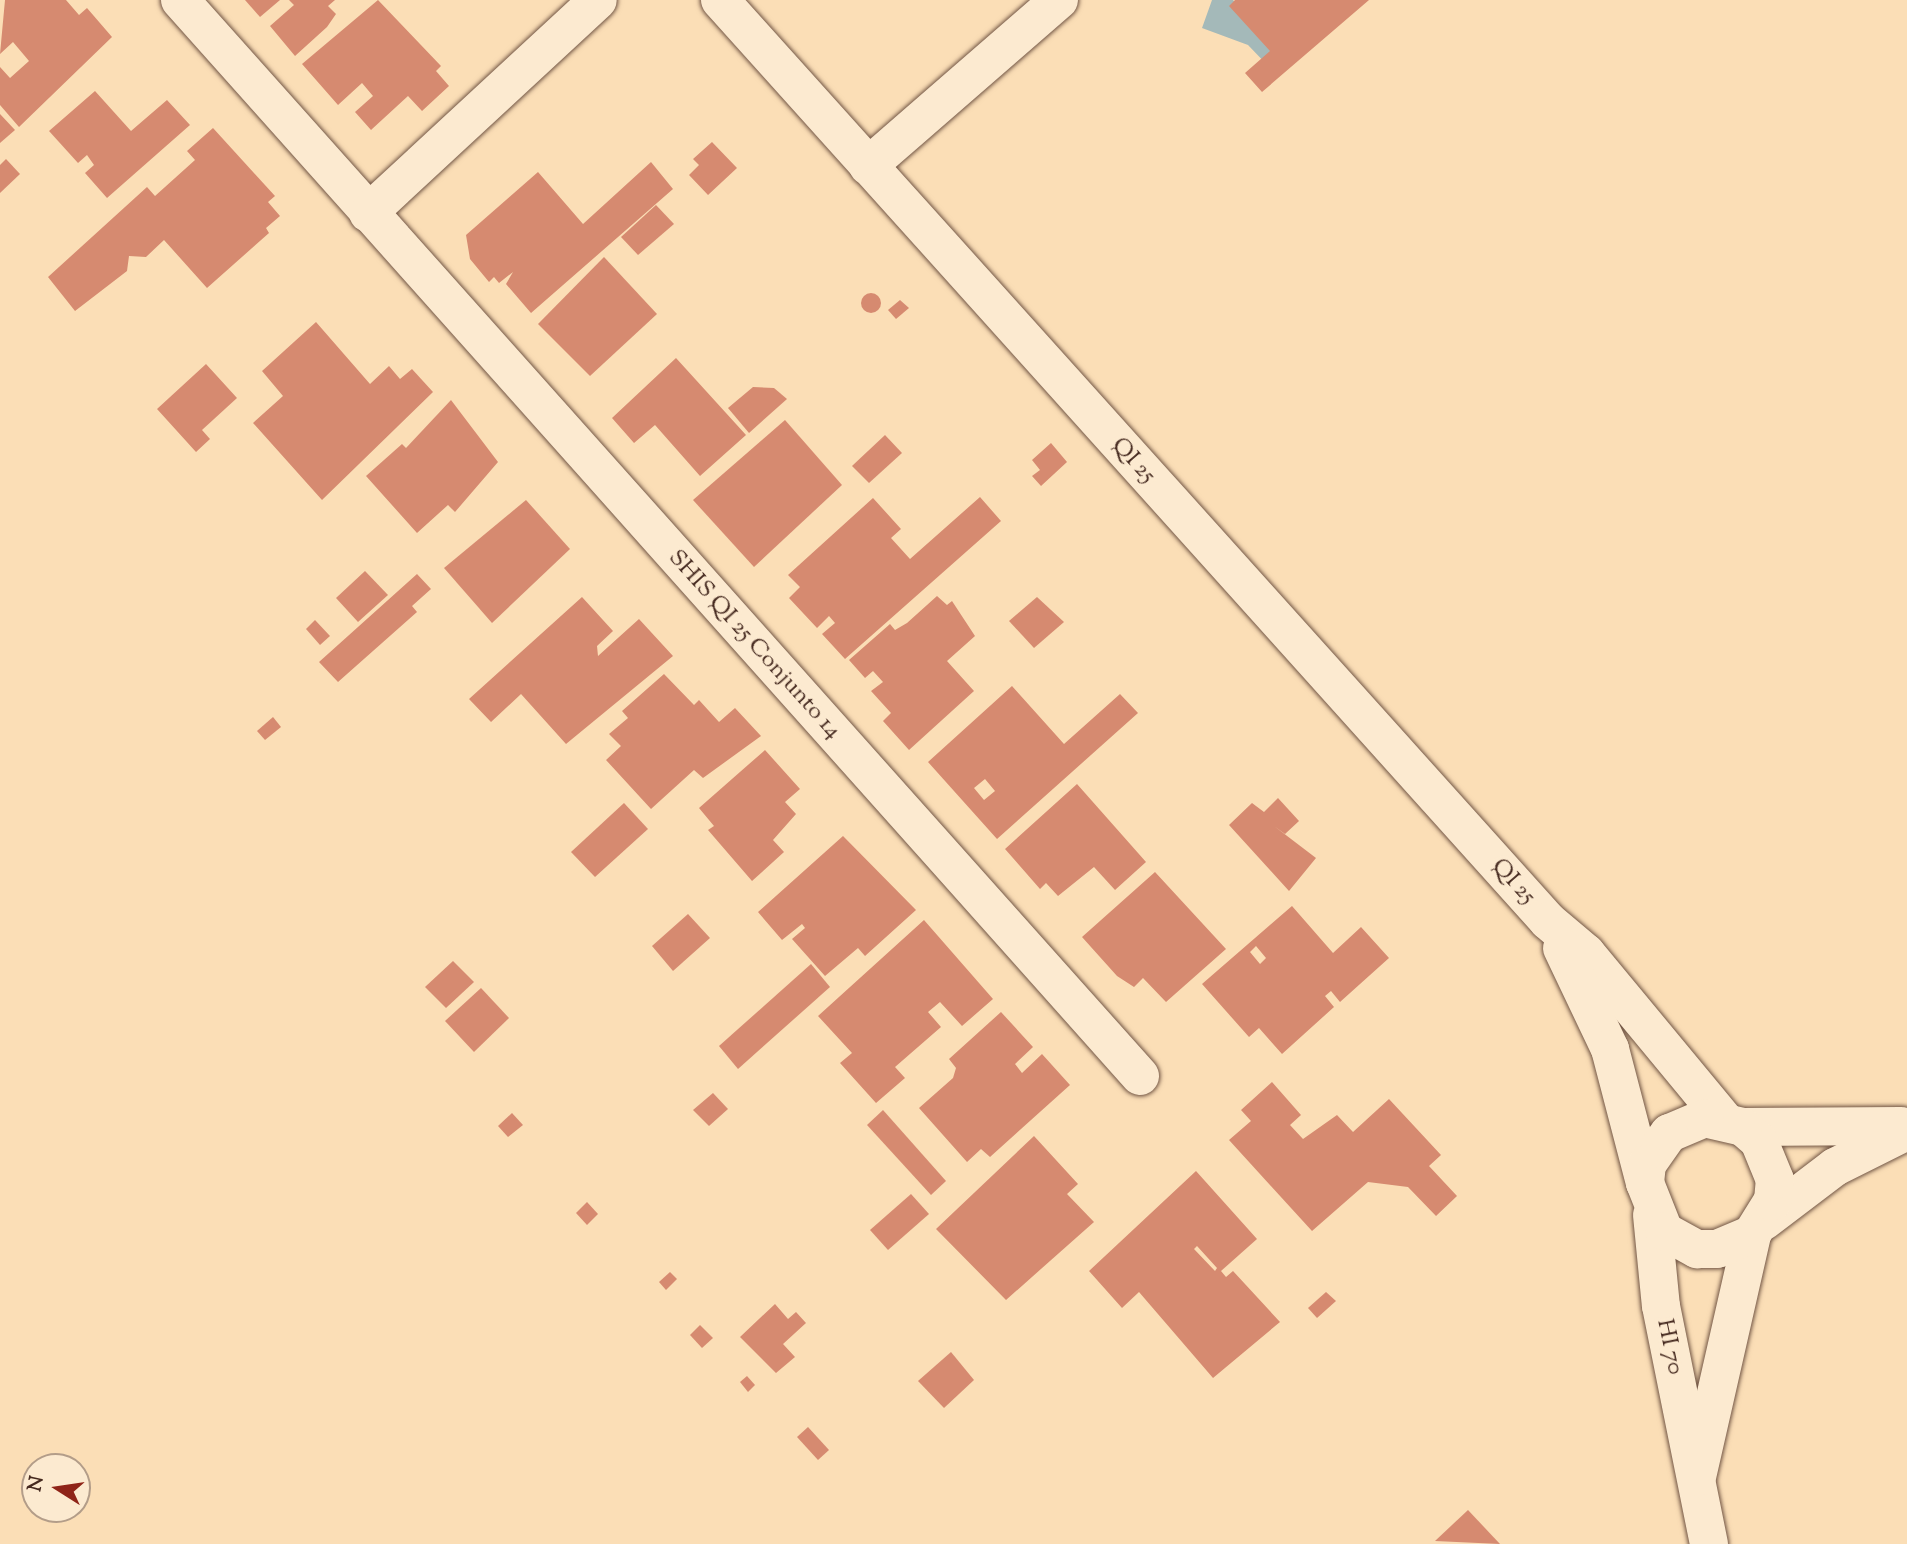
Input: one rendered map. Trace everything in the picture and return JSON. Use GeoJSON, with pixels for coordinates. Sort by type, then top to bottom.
{"type":"FeatureCollection","features":[{"type":"Feature","properties":{"kind":"street","name":"SHIS QI 25 Conjunto 14"},"geometry":{"type":"LineString","coordinates":[[180,0],[1140,1076]]}},
{"type":"Feature","properties":{"kind":"street"},"geometry":{"type":"LineString","coordinates":[[368,213],[598,0]]}},
{"type":"Feature","properties":{"kind":"street","name":"QI 25"},"geometry":{"type":"LineString","coordinates":[[720,0],[1548,921],[1629,1002],[1733,1124]]}},
{"type":"Feature","properties":{"kind":"street"},"geometry":{"type":"LineString","coordinates":[[868,166],[1059,0]]}},
{"type":"Feature","properties":{"kind":"street","name":"QI 25"},"geometry":{"type":"LineString","coordinates":[[1548,921],[1610,1049],[1648,1199]]}},
{"type":"Feature","properties":{"kind":"street"},"geometry":{"type":"LineString","coordinates":[[1907,1125],[1686,1123],[1669,1133],[1647,1164],[1648,1199],[1664,1231],[1698,1249],[1717,1249],[1758,1227],[1835,1167],[1907,1131]]}},
{"type":"Feature","properties":{"kind":"street"},"geometry":{"type":"LineString","coordinates":[[1733,1124],[1759,1141],[1775,1180],[1758,1227]]}},
{"type":"Feature","properties":{"kind":"street","name":"HI 70"},"geometry":{"type":"LineString","coordinates":[[1648,1199],[1661,1306],[1709,1544]]}},
{"type":"Feature","properties":{"kind":"street","name":"HI 70"},"geometry":{"type":"LineString","coordinates":[[1697,1477],[1758,1227]]}},
{"type":"Feature","properties":{"kind":"shaded area"},"geometry":{"type":"Polygon","coordinates":[[[1212,0],[1233,0],[1287,61],[1274,72],[1248,45],[1202,28],[1212,0]]]}},
{"type":"Feature","properties":{"kind":"building"},"geometry":{"type":"Polygon","coordinates":[[[5,0],[66,0],[79,15],[87,8],[112,37],[19,127],[0,105],[0,67],[10,78],[29,61],[13,42],[0,54],[5,0]]]}},
{"type":"Feature","properties":{"kind":"building"},"geometry":{"type":"Polygon","coordinates":[[[245,0],[280,0],[260,17],[245,0]]]}},
{"type":"Feature","properties":{"kind":"building"},"geometry":{"type":"Polygon","coordinates":[[[289,0],[335,0],[328,6],[336,14],[327,27],[295,56],[270,26],[294,5],[289,0]]]}},
{"type":"Feature","properties":{"kind":"building"},"geometry":{"type":"Polygon","coordinates":[[[378,0],[441,66],[436,71],[449,86],[422,111],[408,96],[371,130],[355,112],[373,96],[362,83],[338,105],[302,64],[378,0]]]}},
{"type":"Feature","properties":{"kind":"building"},"geometry":{"type":"Polygon","coordinates":[[[1235,0],[1369,0],[1262,92],[1245,73],[1270,51],[1229,6],[1235,0]]]}},
{"type":"Feature","properties":{"kind":"building"},"geometry":{"type":"Polygon","coordinates":[[[95,91],[131,131],[167,100],[190,125],[107,198],[85,173],[94,165],[87,155],[78,163],[49,131],[95,91]]]}},
{"type":"Feature","properties":{"kind":"building"},"geometry":{"type":"Polygon","coordinates":[[[0,114],[15,130],[0,143],[0,114]]]}},
{"type":"Feature","properties":{"kind":"building"},"geometry":{"type":"Polygon","coordinates":[[[213,128],[275,196],[268,202],[280,216],[266,228],[269,233],[207,288],[164,240],[146,257],[129,256],[127,271],[75,311],[48,277],[147,187],[155,196],[195,160],[187,151],[213,128]]]}},
{"type":"Feature","properties":{"kind":"building"},"geometry":{"type":"Polygon","coordinates":[[[712,142],[737,168],[708,195],[689,175],[699,165],[693,159],[712,142]]]}},
{"type":"Feature","properties":{"kind":"building"},"geometry":{"type":"Polygon","coordinates":[[[6,159],[20,174],[0,193],[0,165],[6,159]]]}},
{"type":"Feature","properties":{"kind":"building"},"geometry":{"type":"Polygon","coordinates":[[[651,162],[673,189],[531,313],[506,284],[513,272],[499,283],[494,277],[489,282],[470,259],[466,235],[538,172],[583,224],[651,162]]]}},
{"type":"Feature","properties":{"kind":"building"},"geometry":{"type":"Polygon","coordinates":[[[656,205],[674,224],[638,255],[621,237],[656,205]]]}},
{"type":"Feature","properties":{"kind":"building"},"geometry":{"type":"Polygon","coordinates":[[[604,257],[657,314],[590,376],[538,324],[604,257]]]}},
{"type":"Feature","properties":{"kind":"building"},"geometry":{"type":"Polygon","coordinates":[[[871,293],[878,296],[881,303],[878,310],[871,313],[864,310],[861,303],[864,296],[871,293]]]}},
{"type":"Feature","properties":{"kind":"building"},"geometry":{"type":"Polygon","coordinates":[[[900,300],[909,308],[896,319],[888,310],[900,300]]]}},
{"type":"Feature","properties":{"kind":"building"},"geometry":{"type":"Polygon","coordinates":[[[316,322],[370,384],[389,366],[400,379],[412,369],[433,392],[322,500],[253,423],[283,396],[262,371],[316,322]]]}},
{"type":"Feature","properties":{"kind":"building"},"geometry":{"type":"Polygon","coordinates":[[[676,358],[746,435],[700,476],[655,425],[634,443],[612,418],[676,358]]]}},
{"type":"Feature","properties":{"kind":"building"},"geometry":{"type":"Polygon","coordinates":[[[206,364],[237,398],[202,430],[210,439],[196,452],[157,409],[206,364]]]}},
{"type":"Feature","properties":{"kind":"building"},"geometry":{"type":"Polygon","coordinates":[[[753,387],[774,388],[787,399],[749,433],[728,408],[753,387]]]}},
{"type":"Feature","properties":{"kind":"building"},"geometry":{"type":"Polygon","coordinates":[[[451,400],[498,462],[455,512],[448,505],[417,533],[366,476],[402,444],[406,448],[451,400]]]}},
{"type":"Feature","properties":{"kind":"building"},"geometry":{"type":"Polygon","coordinates":[[[785,420],[842,485],[754,567],[693,500],[785,420]]]}},
{"type":"Feature","properties":{"kind":"building"},"geometry":{"type":"Polygon","coordinates":[[[885,435],[902,453],[869,483],[852,466],[885,435]]]}},
{"type":"Feature","properties":{"kind":"building"},"geometry":{"type":"Polygon","coordinates":[[[1051,443],[1067,462],[1041,486],[1032,476],[1040,470],[1032,460],[1051,443]]]}},
{"type":"Feature","properties":{"kind":"building"},"geometry":{"type":"Polygon","coordinates":[[[980,497],[1001,521],[845,659],[822,634],[835,623],[829,616],[817,628],[789,598],[800,587],[788,575],[873,498],[901,529],[891,538],[910,559],[980,497]]]}},
{"type":"Feature","properties":{"kind":"building"},"geometry":{"type":"Polygon","coordinates":[[[526,500],[570,549],[492,623],[444,568],[526,500]]]}},
{"type":"Feature","properties":{"kind":"building"},"geometry":{"type":"Polygon","coordinates":[[[365,571],[388,595],[358,622],[336,598],[365,571]]]}},
{"type":"Feature","properties":{"kind":"building"},"geometry":{"type":"Polygon","coordinates":[[[417,574],[431,589],[412,606],[417,612],[338,682],[319,662],[417,574]]]}},
{"type":"Feature","properties":{"kind":"building"},"geometry":{"type":"Polygon","coordinates":[[[937,596],[947,605],[952,601],[975,636],[947,661],[974,691],[909,750],[883,721],[891,713],[871,691],[883,682],[873,671],[865,678],[849,660],[890,624],[895,630],[907,623],[937,596]]]}},
{"type":"Feature","properties":{"kind":"building"},"geometry":{"type":"Polygon","coordinates":[[[582,597],[613,631],[597,646],[598,656],[639,619],[673,656],[566,744],[521,694],[491,722],[469,699],[582,597]]]}},
{"type":"Feature","properties":{"kind":"building"},"geometry":{"type":"Polygon","coordinates":[[[1037,597],[1064,622],[1034,648],[1009,621],[1037,597]]]}},
{"type":"Feature","properties":{"kind":"building"},"geometry":{"type":"Polygon","coordinates":[[[315,620],[330,636],[320,645],[306,629],[315,620]]]}},
{"type":"Feature","properties":{"kind":"building"},"geometry":{"type":"Polygon","coordinates":[[[664,674],[694,705],[699,700],[719,722],[735,708],[761,736],[703,778],[694,770],[651,809],[606,760],[621,746],[609,734],[628,718],[622,711],[664,674]]]}},
{"type":"Feature","properties":{"kind":"building"},"geometry":{"type":"Polygon","coordinates":[[[1012,686],[1064,744],[1120,694],[1138,713],[997,839],[928,762],[1012,686]],[[985,779],[974,788],[984,800],[995,791],[985,779]]]}},
{"type":"Feature","properties":{"kind":"building"},"geometry":{"type":"Polygon","coordinates":[[[273,717],[281,727],[265,740],[257,731],[273,717]]]}},
{"type":"Feature","properties":{"kind":"building"},"geometry":{"type":"Polygon","coordinates":[[[765,750],[800,789],[785,802],[796,814],[773,840],[784,852],[752,881],[708,830],[714,826],[699,808],[765,750]]]}},
{"type":"Feature","properties":{"kind":"building"},"geometry":{"type":"Polygon","coordinates":[[[1077,784],[1146,862],[1115,890],[1094,867],[1058,896],[1046,883],[1040,889],[1005,849],[1077,784]]]}},
{"type":"Feature","properties":{"kind":"building"},"geometry":{"type":"Polygon","coordinates":[[[1278,798],[1299,821],[1285,834],[1274,826],[1316,858],[1289,891],[1229,825],[1252,803],[1264,812],[1278,798]]]}},
{"type":"Feature","properties":{"kind":"building"},"geometry":{"type":"Polygon","coordinates":[[[624,803],[648,829],[595,877],[571,852],[624,803]]]}},
{"type":"Feature","properties":{"kind":"building"},"geometry":{"type":"Polygon","coordinates":[[[843,836],[916,910],[865,956],[858,948],[825,976],[792,939],[805,928],[802,924],[782,940],[758,912],[843,836]]]}},
{"type":"Feature","properties":{"kind":"building"},"geometry":{"type":"Polygon","coordinates":[[[1155,872],[1226,949],[1166,1002],[1143,978],[1134,987],[1117,976],[1082,937],[1155,872]]]}},
{"type":"Feature","properties":{"kind":"building"},"geometry":{"type":"Polygon","coordinates":[[[1292,906],[1333,953],[1361,927],[1389,958],[1340,1002],[1331,991],[1325,996],[1334,1007],[1282,1054],[1259,1028],[1249,1037],[1202,984],[1292,906]],[[1256,946],[1250,952],[1260,964],[1266,958],[1256,946]]]}},
{"type":"Feature","properties":{"kind":"building"},"geometry":{"type":"Polygon","coordinates":[[[688,914],[710,938],[673,971],[652,946],[688,914]]]}},
{"type":"Feature","properties":{"kind":"building"},"geometry":{"type":"Polygon","coordinates":[[[924,920],[993,999],[962,1026],[940,1002],[928,1012],[941,1027],[895,1067],[905,1078],[876,1103],[840,1063],[852,1053],[818,1016],[924,920]]]}},
{"type":"Feature","properties":{"kind":"building"},"geometry":{"type":"Polygon","coordinates":[[[453,961],[474,982],[446,1008],[425,987],[453,961]]]}},
{"type":"Feature","properties":{"kind":"building"},"geometry":{"type":"Polygon","coordinates":[[[811,964],[830,987],[738,1069],[719,1046],[811,964]]]}},
{"type":"Feature","properties":{"kind":"building"},"geometry":{"type":"Polygon","coordinates":[[[481,988],[509,1018],[474,1052],[445,1021],[481,988]]]}},
{"type":"Feature","properties":{"kind":"building"},"geometry":{"type":"Polygon","coordinates":[[[1001,1012],[1033,1047],[1015,1064],[1022,1073],[1042,1054],[1070,1085],[990,1157],[981,1149],[967,1162],[919,1108],[953,1078],[956,1068],[949,1059],[1001,1012]]]}},
{"type":"Feature","properties":{"kind":"building"},"geometry":{"type":"Polygon","coordinates":[[[1272,1082],[1301,1115],[1290,1125],[1303,1139],[1337,1115],[1353,1132],[1389,1099],[1441,1155],[1429,1166],[1457,1196],[1436,1216],[1408,1187],[1368,1182],[1312,1231],[1229,1140],[1251,1121],[1241,1110],[1272,1082]]]}},
{"type":"Feature","properties":{"kind":"building"},"geometry":{"type":"Polygon","coordinates":[[[713,1093],[728,1109],[709,1126],[693,1110],[713,1093]]]}},
{"type":"Feature","properties":{"kind":"building"},"geometry":{"type":"Polygon","coordinates":[[[883,1110],[946,1181],[931,1195],[867,1125],[883,1110]]]}},
{"type":"Feature","properties":{"kind":"building"},"geometry":{"type":"Polygon","coordinates":[[[512,1113],[523,1125],[508,1137],[498,1126],[512,1113]]]}},
{"type":"Feature","properties":{"kind":"building"},"geometry":{"type":"Polygon","coordinates":[[[1034,1136],[1078,1184],[1067,1194],[1094,1222],[1006,1300],[936,1229],[1034,1136]]]}},
{"type":"Feature","properties":{"kind":"building"},"geometry":{"type":"Polygon","coordinates":[[[1196,1171],[1257,1239],[1221,1271],[1226,1277],[1233,1271],[1280,1322],[1213,1378],[1139,1292],[1122,1308],[1089,1271],[1196,1171]],[[1197,1246],[1194,1249],[1215,1271],[1217,1268],[1197,1246]]]}},
{"type":"Feature","properties":{"kind":"building"},"geometry":{"type":"Polygon","coordinates":[[[911,1194],[929,1214],[888,1250],[870,1230],[911,1194]]]}},
{"type":"Feature","properties":{"kind":"building"},"geometry":{"type":"Polygon","coordinates":[[[587,1202],[598,1214],[587,1225],[576,1213],[587,1202]]]}},
{"type":"Feature","properties":{"kind":"building"},"geometry":{"type":"Polygon","coordinates":[[[670,1272],[677,1279],[666,1290],[659,1282],[670,1272]]]}},
{"type":"Feature","properties":{"kind":"building"},"geometry":{"type":"Polygon","coordinates":[[[1326,1292],[1336,1301],[1317,1318],[1308,1308],[1326,1292]]]}},
{"type":"Feature","properties":{"kind":"building"},"geometry":{"type":"Polygon","coordinates":[[[775,1304],[788,1319],[796,1312],[806,1323],[783,1344],[795,1357],[776,1373],[740,1337],[775,1304]]]}},
{"type":"Feature","properties":{"kind":"building"},"geometry":{"type":"Polygon","coordinates":[[[700,1325],[713,1338],[702,1348],[690,1335],[700,1325]]]}},
{"type":"Feature","properties":{"kind":"building"},"geometry":{"type":"Polygon","coordinates":[[[951,1352],[974,1380],[944,1408],[918,1381],[951,1352]]]}},
{"type":"Feature","properties":{"kind":"building"},"geometry":{"type":"Polygon","coordinates":[[[747,1376],[755,1385],[748,1392],[740,1382],[747,1376]]]}},
{"type":"Feature","properties":{"kind":"building"},"geometry":{"type":"Polygon","coordinates":[[[808,1427],[829,1450],[818,1460],[797,1437],[808,1427]]]}},
{"type":"Feature","properties":{"kind":"building"},"geometry":{"type":"Polygon","coordinates":[[[1468,1510],[1500,1544],[1435,1541],[1468,1510]]]}}]}
